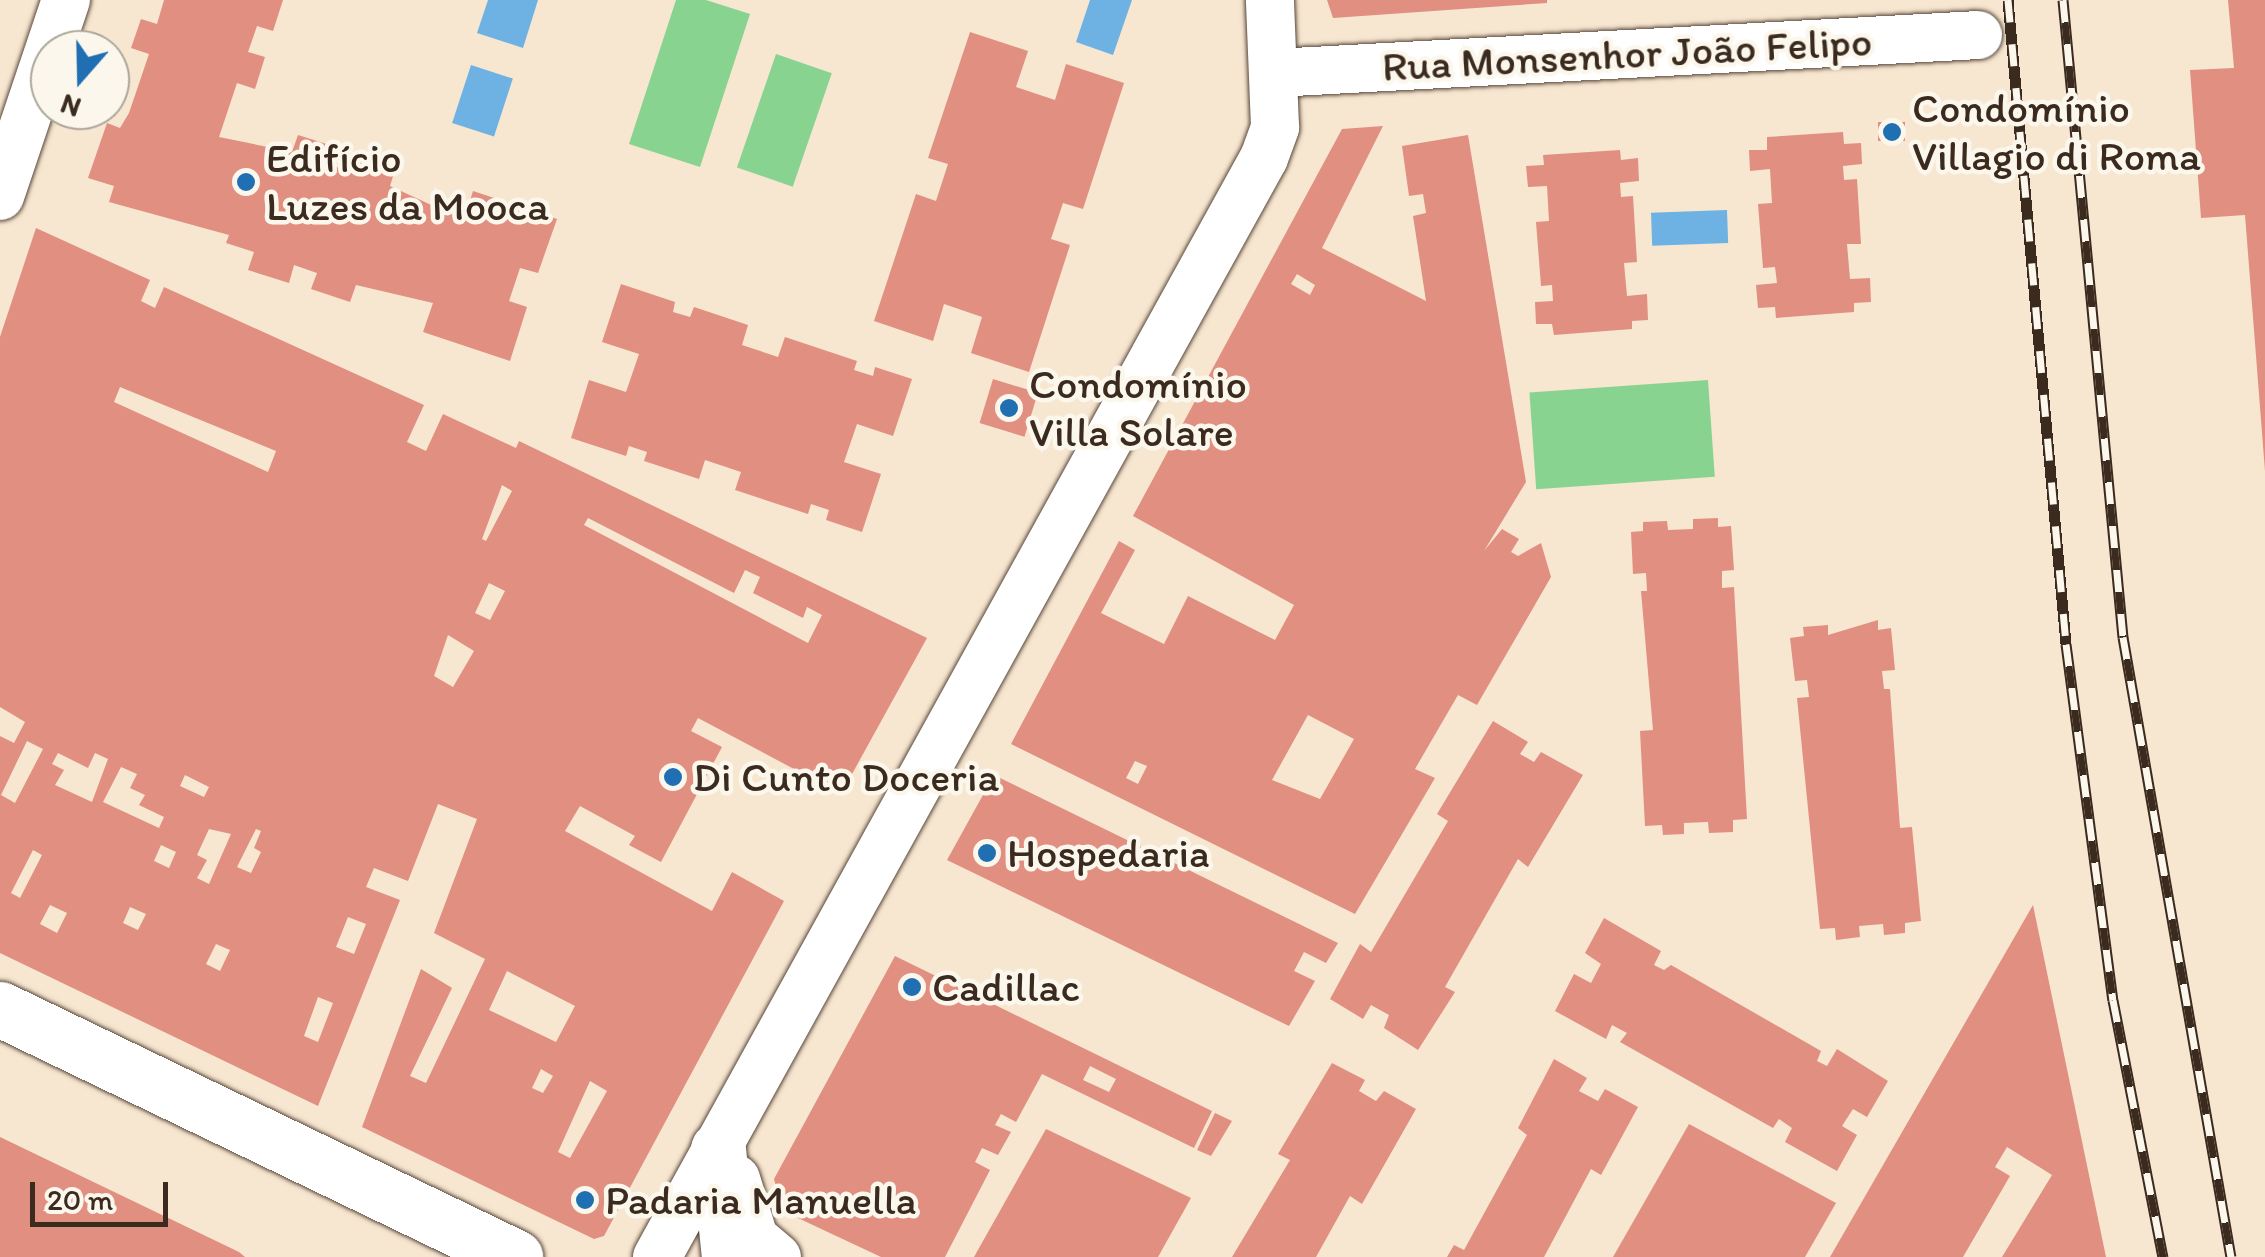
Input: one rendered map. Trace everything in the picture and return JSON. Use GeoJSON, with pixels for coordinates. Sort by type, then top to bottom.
{"type":"FeatureCollection","features":[{"type":"Feature","properties":{"kind":"main road"},"geometry":{"type":"LineString","coordinates":[[0,1009],[515,1257]]}},
{"type":"Feature","properties":{"kind":"main road"},"geometry":{"type":"LineString","coordinates":[[718,1149],[729,1257]]}},
{"type":"Feature","properties":{"kind":"street"},"geometry":{"type":"LineString","coordinates":[[0,196],[66,0]]}},
{"type":"Feature","properties":{"kind":"street"},"geometry":{"type":"LineString","coordinates":[[657,1257],[1264,158],[1275,127],[1270,0]]}},
{"type":"Feature","properties":{"kind":"street","name":"Rua Monsenhor João Felipo"},"geometry":{"type":"LineString","coordinates":[[1275,73],[1978,35]]}},
{"type":"Feature","properties":{"kind":"street"},"geometry":{"type":"LineString","coordinates":[[718,1149],[745,1196],[754,1238],[776,1257]]}},
{"type":"Feature","properties":{"kind":"green space"},"geometry":{"type":"Polygon","coordinates":[[[676,0],[706,0],[750,14],[700,167],[629,144],[676,0]]]}},
{"type":"Feature","properties":{"kind":"green space"},"geometry":{"type":"Polygon","coordinates":[[[776,54],[832,73],[793,187],[737,167],[776,54]]]}},
{"type":"Feature","properties":{"kind":"green space"},"geometry":{"type":"Polygon","coordinates":[[[1708,380],[1715,477],[1536,489],[1529,392],[1708,380]]]}},
{"type":"Feature","properties":{"kind":"water"},"geometry":{"type":"Polygon","coordinates":[[[488,0],[538,0],[523,48],[477,33],[488,0]]]}},
{"type":"Feature","properties":{"kind":"water"},"geometry":{"type":"Polygon","coordinates":[[[1090,0],[1132,0],[1113,55],[1076,42],[1090,0]]]}},
{"type":"Feature","properties":{"kind":"water"},"geometry":{"type":"Polygon","coordinates":[[[471,65],[513,79],[494,137],[452,123],[471,65]]]}},
{"type":"Feature","properties":{"kind":"water"},"geometry":{"type":"Polygon","coordinates":[[[1727,210],[1728,243],[1652,246],[1651,213],[1727,210]]]}},
{"type":"Feature","properties":{"kind":"building","name":"Edifício Luzes da Mooca"},"geometry":{"type":"Polygon","coordinates":[[[164,0],[283,0],[273,31],[257,26],[248,52],[265,57],[255,89],[237,83],[219,137],[292,152],[298,135],[336,147],[331,165],[353,173],[359,155],[396,167],[390,186],[464,220],[473,191],[557,219],[538,273],[520,268],[509,301],[527,307],[510,361],[423,332],[433,303],[356,285],[350,302],[311,289],[317,273],[294,265],[289,283],[248,270],[254,252],[226,243],[229,235],[109,202],[114,186],[88,178],[105,130],[130,130],[130,110],[149,54],[131,48],[141,19],[157,24],[164,0]]]}},
{"type":"Feature","properties":{"kind":"building"},"geometry":{"type":"Polygon","coordinates":[[[1327,0],[1547,0],[1547,3],[1333,18],[1327,0]]]}},
{"type":"Feature","properties":{"kind":"building"},"geometry":{"type":"Polygon","coordinates":[[[2228,0],[2265,0],[2265,471],[2245,215],[2201,218],[2190,70],[2234,68],[2228,0]]]}},
{"type":"Feature","properties":{"kind":"building"},"geometry":{"type":"Polygon","coordinates":[[[970,32],[1028,51],[1016,87],[1055,100],[1066,64],[1124,83],[1083,209],[1063,203],[1051,239],[1070,245],[1029,372],[971,353],[982,317],[944,304],[933,341],[874,321],[916,194],[936,201],[948,164],[928,158],[970,32]]]}},
{"type":"Feature","properties":{"kind":"building","name":"Condomínio Villagio di Roma"},"geometry":{"type":"Polygon","coordinates":[[[1878,122],[1905,122],[1905,141],[1878,141],[1878,122]]]}},
{"type":"Feature","properties":{"kind":"building"},"geometry":{"type":"Polygon","coordinates":[[[1383,126],[1322,248],[1426,301],[1413,216],[1426,213],[1423,194],[1409,196],[1402,146],[1468,135],[1526,482],[1484,551],[1502,529],[1519,539],[1511,552],[1518,556],[1541,543],[1551,577],[1477,705],[1458,695],[1415,769],[1435,778],[1355,914],[1011,744],[1119,541],[1135,550],[1101,613],[1164,644],[1188,596],[1275,640],[1294,605],[1133,516],[1342,129],[1383,126]],[[1297,274],[1291,284],[1310,295],[1315,285],[1297,274]],[[1308,715],[1272,780],[1320,799],[1354,739],[1308,715]],[[1135,761],[1126,778],[1138,784],[1147,766],[1135,761]]]}},
{"type":"Feature","properties":{"kind":"building"},"geometry":{"type":"Polygon","coordinates":[[[1843,132],[1844,144],[1861,143],[1862,164],[1843,166],[1844,180],[1857,179],[1861,244],[1847,244],[1850,279],[1870,278],[1871,302],[1854,303],[1854,312],[1776,318],[1775,307],[1758,308],[1756,285],[1777,283],[1775,267],[1763,268],[1758,204],[1772,203],[1770,169],[1750,171],[1749,150],[1767,150],[1767,137],[1843,132]]]}},
{"type":"Feature","properties":{"kind":"building"},"geometry":{"type":"Polygon","coordinates":[[[1620,150],[1621,160],[1638,158],[1639,181],[1620,183],[1621,197],[1633,196],[1637,262],[1624,263],[1627,296],[1647,294],[1648,320],[1632,321],[1632,329],[1554,335],[1552,324],[1536,324],[1535,302],[1553,301],[1552,285],[1541,286],[1536,222],[1549,221],[1547,186],[1528,187],[1526,166],[1544,165],[1543,155],[1620,150]]]}},
{"type":"Feature","properties":{"kind":"building"},"geometry":{"type":"Polygon","coordinates":[[[36,228],[150,280],[141,301],[155,308],[164,287],[424,405],[407,442],[426,451],[443,414],[516,448],[519,441],[927,638],[841,794],[698,718],[691,731],[722,747],[661,862],[629,845],[635,836],[580,806],[565,831],[712,911],[732,872],[784,901],[604,1236],[594,1239],[362,1127],[421,969],[452,988],[410,1076],[426,1083],[485,959],[434,933],[477,819],[438,804],[408,881],[374,868],[366,887],[400,900],[318,1106],[0,953],[0,736],[14,743],[25,722],[0,707],[0,337],[36,228]],[[120,387],[114,402],[268,472],[276,451],[120,387]],[[502,485],[482,539],[486,541],[512,491],[502,485]],[[588,518],[584,525],[808,643],[822,615],[807,607],[803,618],[753,593],[760,577],[745,570],[734,593],[588,518]],[[489,583],[475,613],[490,620],[505,591],[489,583]],[[448,635],[434,676],[453,687],[474,651],[448,635]],[[27,741],[1,795],[15,803],[43,749],[27,741]],[[58,753],[52,764],[64,770],[55,785],[92,802],[108,759],[95,753],[88,768],[58,753]],[[121,767],[103,802],[159,828],[164,817],[139,805],[145,795],[130,788],[137,774],[121,767]],[[185,775],[180,786],[204,797],[209,787],[185,775]],[[209,829],[197,855],[207,860],[197,878],[209,884],[231,834],[209,829]],[[256,829],[237,867],[251,873],[261,852],[254,848],[261,831],[256,829]],[[161,845],[154,861],[169,868],[176,852],[161,845]],[[33,850],[11,893],[20,898],[42,855],[33,850]],[[50,905],[40,924],[57,933],[67,913],[50,905]],[[130,907],[123,923],[138,930],[146,914],[130,907]],[[348,917],[336,947],[354,954],[366,924],[348,917]],[[216,944],[206,964],[220,971],[230,950],[216,944]],[[507,971],[489,1010],[556,1042],[575,1006],[507,971]],[[318,997],[304,1036],[318,1042],[333,1003],[318,997]],[[541,1069],[532,1088],[543,1093],[553,1076],[541,1069]],[[590,1081],[558,1152],[570,1158],[607,1091],[590,1081]]]}},
{"type":"Feature","properties":{"kind":"building"},"geometry":{"type":"Polygon","coordinates":[[[621,284],[675,302],[673,312],[690,317],[694,307],[748,325],[742,345],[778,357],[785,337],[857,361],[854,370],[873,376],[875,367],[912,379],[893,436],[857,424],[844,462],[881,474],[862,532],[826,520],[829,510],[811,504],[808,514],[735,490],[741,472],[705,460],[699,479],[644,461],[647,452],[629,446],[626,456],[571,438],[589,380],[626,392],[639,354],[602,342],[621,284]]]}},
{"type":"Feature","properties":{"kind":"building","name":"Condomínio Villa Solare"},"geometry":{"type":"Polygon","coordinates":[[[993,379],[1038,393],[1024,437],[980,423],[993,379]]]}},
{"type":"Feature","properties":{"kind":"building"},"geometry":{"type":"Polygon","coordinates":[[[1718,518],[1718,527],[1731,526],[1734,570],[1722,571],[1722,588],[1734,587],[1747,819],[1733,820],[1733,832],[1709,833],[1708,822],[1684,823],[1684,834],[1663,835],[1662,825],[1645,826],[1640,731],[1653,730],[1641,591],[1647,591],[1646,573],[1633,574],[1631,532],[1643,531],[1643,522],[1667,521],[1668,530],[1693,529],[1693,519],[1718,518]]]}},
{"type":"Feature","properties":{"kind":"building"},"geometry":{"type":"Polygon","coordinates":[[[1878,620],[1878,630],[1891,628],[1895,670],[1882,671],[1884,689],[1890,689],[1900,828],[1912,827],[1921,921],[1905,923],[1905,933],[1884,935],[1883,924],[1859,926],[1860,937],[1836,940],[1835,928],[1820,929],[1797,698],[1809,697],[1807,680],[1795,681],[1790,638],[1804,636],[1803,627],[1828,625],[1828,635],[1878,620]]]}},
{"type":"Feature","properties":{"kind":"building"},"geometry":{"type":"Polygon","coordinates":[[[1493,721],[1528,742],[1520,754],[1534,762],[1541,752],[1583,775],[1528,867],[1518,859],[1445,987],[1455,992],[1418,1050],[1384,1028],[1389,1015],[1371,1005],[1363,1019],[1330,999],[1360,944],[1371,952],[1448,821],[1437,814],[1493,721]]]}},
{"type":"Feature","properties":{"kind":"building"},"geometry":{"type":"Polygon","coordinates":[[[994,775],[1338,943],[1326,963],[1304,952],[1294,971],[1315,981],[1289,1026],[947,860],[994,775]]]}},
{"type":"Feature","properties":{"kind":"building"},"geometry":{"type":"Polygon","coordinates":[[[2033,905],[2106,1257],[2002,1257],[2052,1175],[2007,1147],[1995,1167],[2010,1176],[1963,1257],[1830,1257],[2033,905]]]}},
{"type":"Feature","properties":{"kind":"building"},"geometry":{"type":"Polygon","coordinates":[[[1604,918],[1661,951],[1654,965],[1664,970],[1671,965],[1821,1051],[1817,1061],[1827,1066],[1837,1049],[1888,1081],[1867,1117],[1853,1109],[1842,1126],[1857,1135],[1837,1171],[1785,1142],[1792,1128],[1779,1119],[1773,1128],[1620,1042],[1627,1033],[1612,1025],[1606,1039],[1555,1011],[1574,974],[1591,983],[1601,964],[1585,953],[1604,918]]]}},
{"type":"Feature","properties":{"kind":"building"},"geometry":{"type":"Polygon","coordinates":[[[895,956],[1212,1111],[1194,1148],[1042,1074],[1016,1122],[1001,1114],[995,1125],[1011,1132],[998,1155],[982,1148],[975,1162],[990,1170],[945,1257],[881,1257],[783,1211],[774,1179],[895,956]],[[1090,1066],[1083,1080],[1109,1092],[1116,1079],[1090,1066]]]}},
{"type":"Feature","properties":{"kind":"building"},"geometry":{"type":"Polygon","coordinates":[[[1554,1059],[1587,1078],[1579,1091],[1598,1101],[1605,1089],[1638,1107],[1601,1175],[1591,1169],[1544,1257],[1447,1257],[1454,1245],[1464,1250],[1527,1135],[1518,1128],[1554,1059]]]}},
{"type":"Feature","properties":{"kind":"building"},"geometry":{"type":"Polygon","coordinates":[[[1332,1063],[1365,1080],[1359,1091],[1376,1101],[1384,1091],[1416,1109],[1362,1204],[1350,1196],[1316,1257],[1232,1257],[1290,1160],[1278,1154],[1332,1063]]]}},
{"type":"Feature","properties":{"kind":"building"},"geometry":{"type":"Polygon","coordinates":[[[1215,1113],[1232,1121],[1211,1156],[1197,1150],[1215,1113]]]}},
{"type":"Feature","properties":{"kind":"building"},"geometry":{"type":"Polygon","coordinates":[[[1689,1124],[1836,1203],[1805,1257],[1613,1257],[1689,1124]]]}},
{"type":"Feature","properties":{"kind":"building"},"geometry":{"type":"Polygon","coordinates":[[[1046,1129],[1191,1198],[1158,1257],[974,1257],[1046,1129]]]}},
{"type":"Feature","properties":{"kind":"building"},"geometry":{"type":"Polygon","coordinates":[[[0,1137],[239,1252],[245,1257],[0,1257],[0,1137]]]}},
{"type":"Feature","properties":{"kind":"railway"},"geometry":{"type":"LineString","coordinates":[[2008,0],[2066,644],[2113,1000],[2163,1257]]}},
{"type":"Feature","properties":{"kind":"railway"},"geometry":{"type":"LineString","coordinates":[[2063,0],[2123,637],[2231,1257]]}},
{"type":"Feature","properties":{"kind":"place","name":"Condomínio Villagio di Roma"},"geometry":{"type":"Point","coordinates":[1892,132]}},
{"type":"Feature","properties":{"kind":"place","name":"Edifício Luzes da Mooca"},"geometry":{"type":"Point","coordinates":[246,182]}},
{"type":"Feature","properties":{"kind":"place","name":"Condomínio Villa Solare"},"geometry":{"type":"Point","coordinates":[1009,408]}},
{"type":"Feature","properties":{"kind":"place","name":"Di Cunto Doceria"},"geometry":{"type":"Point","coordinates":[673,777]}},
{"type":"Feature","properties":{"kind":"place","name":"Hospedaria"},"geometry":{"type":"Point","coordinates":[987,853]}},
{"type":"Feature","properties":{"kind":"place","name":"Cadillac"},"geometry":{"type":"Point","coordinates":[912,987]}},
{"type":"Feature","properties":{"kind":"place","name":"Padaria Manuella"},"geometry":{"type":"Point","coordinates":[585,1200]}}]}
